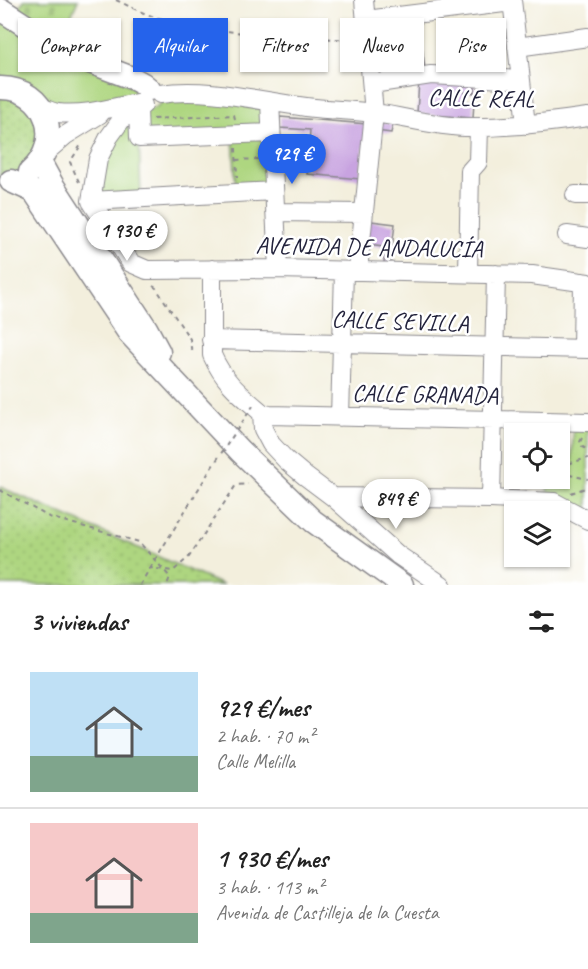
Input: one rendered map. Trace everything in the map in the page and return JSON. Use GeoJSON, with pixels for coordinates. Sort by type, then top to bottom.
{"type":"FeatureCollection","features":[{"type":"Feature","properties":{"kind":"main road"},"geometry":{"type":"LineString","coordinates":[[0,9],[69,54],[143,84],[145,103]]}},
{"type":"Feature","properties":{"kind":"main road"},"geometry":{"type":"LineString","coordinates":[[0,88],[27,95],[40,107],[49,129],[43,158],[32,171],[22,177],[6,181]]}},
{"type":"Feature","properties":{"kind":"main road"},"geometry":{"type":"LineString","coordinates":[[43,158],[52,184],[146,328],[176,383]]}},
{"type":"Feature","properties":{"kind":"main road"},"geometry":{"type":"LineString","coordinates":[[6,181],[35,193],[129,333],[240,451],[314,521],[402,585]]}},
{"type":"Feature","properties":{"kind":"street"},"geometry":{"type":"LineString","coordinates":[[364,0],[366,18]]}},
{"type":"Feature","properties":{"kind":"street"},"geometry":{"type":"LineString","coordinates":[[381,18],[512,1],[526,126]]}},
{"type":"Feature","properties":{"kind":"street"},"geometry":{"type":"LineString","coordinates":[[517,47],[588,37]]}},
{"type":"Feature","properties":{"kind":"street"},"geometry":{"type":"LineString","coordinates":[[340,417],[342,343],[351,271],[364,213],[374,113],[371,72]]}},
{"type":"Feature","properties":{"kind":"street"},"geometry":{"type":"LineString","coordinates":[[372,84],[431,75],[521,80]]}},
{"type":"Feature","properties":{"kind":"street","name":"CALLE REAL"},"geometry":{"type":"LineString","coordinates":[[40,107],[57,112],[93,112],[145,103],[179,91],[310,108],[374,113],[423,123],[479,127],[526,126],[588,117]]}},
{"type":"Feature","properties":{"kind":"street"},"geometry":{"type":"LineString","coordinates":[[270,102],[278,269]]}},
{"type":"Feature","properties":{"kind":"street"},"geometry":{"type":"LineString","coordinates":[[145,103],[139,138],[271,133]]}},
{"type":"Feature","properties":{"kind":"street"},"geometry":{"type":"LineString","coordinates":[[145,103],[122,119],[108,137],[98,159],[91,201],[274,191]]}},
{"type":"Feature","properties":{"kind":"street"},"geometry":{"type":"LineString","coordinates":[[43,158],[66,135],[112,107]]}},
{"type":"Feature","properties":{"kind":"street"},"geometry":{"type":"LineString","coordinates":[[468,273],[470,171],[478,162],[479,127]]}},
{"type":"Feature","properties":{"kind":"street","name":"AVENIDA DE ANDALUCÍA"},"geometry":{"type":"LineString","coordinates":[[91,201],[131,263],[147,270],[278,269],[468,273],[532,275],[586,283]]}},
{"type":"Feature","properties":{"kind":"street"},"geometry":{"type":"LineString","coordinates":[[275,212],[364,213]]}},
{"type":"Feature","properties":{"kind":"street"},"geometry":{"type":"LineString","coordinates":[[567,235],[588,238]]}},
{"type":"Feature","properties":{"kind":"street"},"geometry":{"type":"LineString","coordinates":[[212,269],[212,355],[217,367],[240,395],[257,410],[271,444],[398,555],[442,585]]}},
{"type":"Feature","properties":{"kind":"street"},"geometry":{"type":"LineString","coordinates":[[491,498],[496,274]]}},
{"type":"Feature","properties":{"kind":"street"},"geometry":{"type":"LineString","coordinates":[[585,349],[586,283]]}},
{"type":"Feature","properties":{"kind":"street","name":"CALLE SEVILLA"},"geometry":{"type":"LineString","coordinates":[[211,340],[585,349]]}},
{"type":"Feature","properties":{"kind":"street","name":"CALLE GRANADA"},"geometry":{"type":"LineString","coordinates":[[257,410],[270,415],[493,420],[587,428]]}},
{"type":"Feature","properties":{"kind":"street"},"geometry":{"type":"LineString","coordinates":[[333,497],[491,498],[554,502],[588,520]]}},
{"type":"Feature","properties":{"kind":"path"},"geometry":{"type":"LineString","coordinates":[[116,0],[153,16],[201,27],[250,34],[340,39]]}},
{"type":"Feature","properties":{"kind":"path"},"geometry":{"type":"LineString","coordinates":[[145,103],[234,116],[238,193]]}},
{"type":"Feature","properties":{"kind":"path"},"geometry":{"type":"LineString","coordinates":[[236,160],[273,158]]}},
{"type":"Feature","properties":{"kind":"path"},"geometry":{"type":"LineString","coordinates":[[140,585],[212,467],[257,410]]}},
{"type":"Feature","properties":{"kind":"path"},"geometry":{"type":"LineString","coordinates":[[587,428],[580,442],[581,446],[588,450]]}},
{"type":"Feature","properties":{"kind":"path"},"geometry":{"type":"LineString","coordinates":[[570,463],[588,458]]}},
{"type":"Feature","properties":{"kind":"path"},"geometry":{"type":"LineString","coordinates":[[570,475],[588,479]]}},
{"type":"Feature","properties":{"kind":"path"},"geometry":{"type":"LineString","coordinates":[[150,568],[173,571],[189,556],[236,485],[252,484]]}},
{"type":"Feature","properties":{"kind":"path"},"geometry":{"type":"LineString","coordinates":[[0,490],[49,517],[139,542],[170,577],[167,585]]}},
{"type":"Feature","properties":{"kind":"green space"},"geometry":{"type":"Polygon","coordinates":[[[24,0],[78,0],[70,18],[34,18],[19,8],[24,0]]]}},
{"type":"Feature","properties":{"kind":"green space"},"geometry":{"type":"Polygon","coordinates":[[[7,14],[18,20],[18,72],[107,72],[143,93],[76,113],[0,88],[0,30],[7,14]]]}},
{"type":"Feature","properties":{"kind":"green space"},"geometry":{"type":"Polygon","coordinates":[[[0,94],[29,104],[43,140],[21,172],[9,176],[0,176],[0,94]]]}},
{"type":"Feature","properties":{"kind":"green space"},"geometry":{"type":"Polygon","coordinates":[[[161,101],[270,102],[274,191],[236,193],[233,135],[139,139],[141,198],[91,201],[109,137],[148,109],[159,105],[161,101]]]}},
{"type":"Feature","properties":{"kind":"green space"},"geometry":{"type":"Polygon","coordinates":[[[574,421],[588,422],[588,520],[570,512],[570,501],[547,501],[548,489],[570,489],[570,459],[572,459],[574,421]]]}},
{"type":"Feature","properties":{"kind":"green space"},"geometry":{"type":"Polygon","coordinates":[[[0,487],[211,580],[223,585],[0,585],[0,487]]]}},
{"type":"Feature","properties":{"kind":"building"},"geometry":{"type":"Polygon","coordinates":[[[419,80],[475,84],[475,93],[465,92],[464,101],[474,102],[473,118],[417,114],[419,80]]]}},
{"type":"Feature","properties":{"kind":"building"},"geometry":{"type":"Polygon","coordinates":[[[280,117],[367,124],[360,179],[307,174],[310,130],[280,128],[280,117]]]}},
{"type":"Feature","properties":{"kind":"building"},"geometry":{"type":"Polygon","coordinates":[[[377,122],[393,124],[391,133],[376,131],[377,122]]]}},
{"type":"Feature","properties":{"kind":"building"},"geometry":{"type":"Polygon","coordinates":[[[363,220],[395,224],[392,248],[389,248],[392,272],[385,272],[383,247],[361,244],[363,220]]]}}]}
